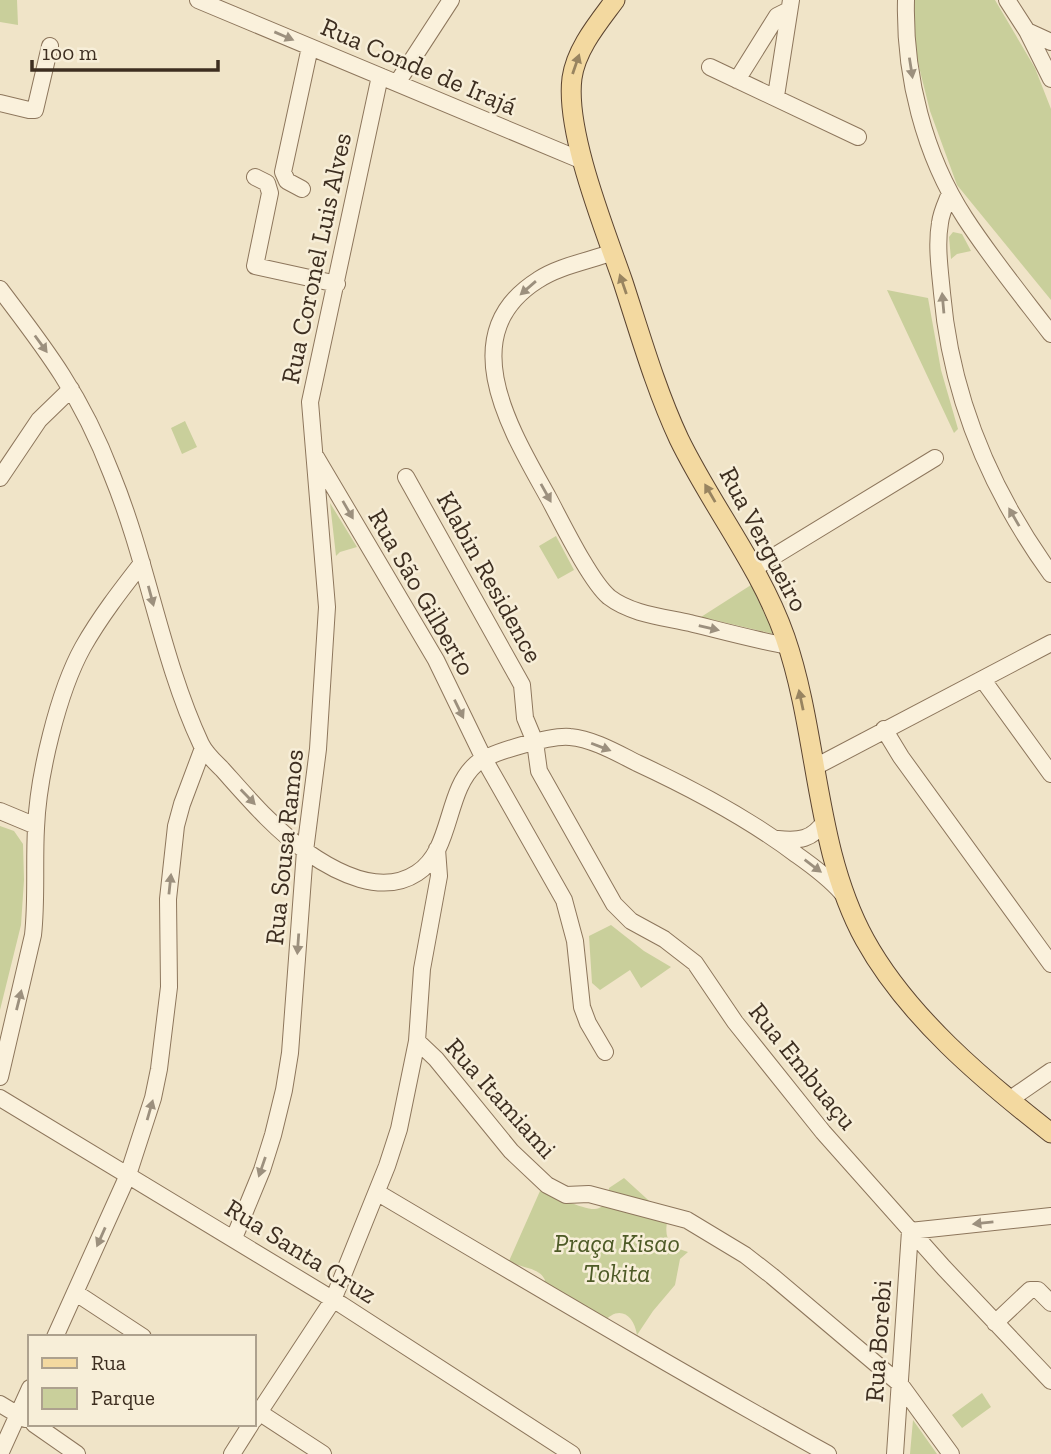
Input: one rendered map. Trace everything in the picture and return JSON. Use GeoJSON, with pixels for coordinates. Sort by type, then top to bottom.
{"type":"FeatureCollection","features":[{"type":"Feature","properties":{"kind":"main road","name":"Rua Vergueiro"},"geometry":{"type":"LineString","coordinates":[[615,0],[583,47],[572,78],[573,111],[583,161],[648,356],[679,439],[754,569],[775,610],[788,646],[825,821],[846,897],[863,937],[878,963],[904,997],[1009,1100],[1051,1133]]}},
{"type":"Feature","properties":{"kind":"street","name":"Rua Conde de Irajá"},"geometry":{"type":"LineString","coordinates":[[198,0],[583,161]]}},
{"type":"Feature","properties":{"kind":"street"},"geometry":{"type":"LineString","coordinates":[[397,83],[452,0]]}},
{"type":"Feature","properties":{"kind":"street"},"geometry":{"type":"LineString","coordinates":[[906,0],[905,28],[918,105],[927,137],[950,193],[965,219],[1051,334]]}},
{"type":"Feature","properties":{"kind":"street"},"geometry":{"type":"LineString","coordinates":[[1007,0],[1051,77]]}},
{"type":"Feature","properties":{"kind":"street"},"geometry":{"type":"LineString","coordinates":[[737,80],[776,16],[790,5]]}},
{"type":"Feature","properties":{"kind":"street"},"geometry":{"type":"LineString","coordinates":[[776,96],[790,5]]}},
{"type":"Feature","properties":{"kind":"street"},"geometry":{"type":"LineString","coordinates":[[1027,31],[1051,42]]}},
{"type":"Feature","properties":{"kind":"street"},"geometry":{"type":"LineString","coordinates":[[0,103],[35,110],[50,46]]}},
{"type":"Feature","properties":{"kind":"street"},"geometry":{"type":"LineString","coordinates":[[302,189],[288,181],[283,172],[310,47]]}},
{"type":"Feature","properties":{"kind":"street"},"geometry":{"type":"LineString","coordinates":[[710,67],[858,137]]}},
{"type":"Feature","properties":{"kind":"street","name":"Rua Coronel Luis Alves"},"geometry":{"type":"LineString","coordinates":[[313,452],[310,402],[380,76]]}},
{"type":"Feature","properties":{"kind":"street"},"geometry":{"type":"LineString","coordinates":[[255,177],[267,183],[270,193],[255,267],[337,284]]}},
{"type":"Feature","properties":{"kind":"street"},"geometry":{"type":"LineString","coordinates":[[950,193],[939,224],[940,271],[944,316],[956,376],[973,433],[985,461],[1009,510],[1051,574]]}},
{"type":"Feature","properties":{"kind":"street"},"geometry":{"type":"LineString","coordinates":[[613,252],[545,276],[520,296],[507,311],[496,333],[493,360],[495,383],[503,407],[528,461],[601,590],[611,598],[644,612],[788,646]]}},
{"type":"Feature","properties":{"kind":"street"},"geometry":{"type":"LineString","coordinates":[[0,289],[71,389],[113,476],[142,563],[163,640],[203,747],[284,834],[305,851],[335,870],[363,881],[387,882],[408,877],[423,868],[437,849],[465,779],[475,765],[484,759],[535,742],[555,737],[572,737],[617,753],[693,788],[775,838],[830,879],[846,897]]}},
{"type":"Feature","properties":{"kind":"street"},"geometry":{"type":"LineString","coordinates":[[0,478],[39,419],[71,389]]}},
{"type":"Feature","properties":{"kind":"street","name":"Rua São Gilberto"},"geometry":{"type":"LineString","coordinates":[[313,452],[436,660],[484,759],[564,900],[575,941],[582,1007],[605,1052]]}},
{"type":"Feature","properties":{"kind":"street","name":"Rua Sousa Ramos"},"geometry":{"type":"LineString","coordinates":[[234,1238],[262,1170],[284,1090],[290,1053],[305,851],[318,749],[327,607],[313,452]]}},
{"type":"Feature","properties":{"kind":"street"},"geometry":{"type":"LineString","coordinates":[[754,569],[935,458]]}},
{"type":"Feature","properties":{"kind":"street","name":"Klabin Residence"},"geometry":{"type":"LineString","coordinates":[[406,477],[522,685],[525,718],[535,742]]}},
{"type":"Feature","properties":{"kind":"street"},"geometry":{"type":"LineString","coordinates":[[1,1070],[33,935],[36,912],[36,826],[47,754],[71,674],[83,648],[142,563]]}},
{"type":"Feature","properties":{"kind":"street"},"geometry":{"type":"LineString","coordinates":[[815,767],[1051,643]]}},
{"type":"Feature","properties":{"kind":"street"},"geometry":{"type":"LineString","coordinates":[[983,680],[1051,774]]}},
{"type":"Feature","properties":{"kind":"street"},"geometry":{"type":"LineString","coordinates":[[884,729],[1051,964]]}},
{"type":"Feature","properties":{"kind":"street","name":"Rua Embuaçu"},"geometry":{"type":"LineString","coordinates":[[535,742],[539,771],[614,904],[631,921],[664,939],[695,963],[735,1022],[823,1132],[995,1323],[1051,1381]]}},
{"type":"Feature","properties":{"kind":"street"},"geometry":{"type":"LineString","coordinates":[[56,1335],[128,1175],[144,1130],[159,1069],[169,987],[168,899],[175,836],[182,804],[203,747]]}},
{"type":"Feature","properties":{"kind":"street","name":"Rua Embuaçu"},"geometry":{"type":"LineString","coordinates":[[507,751],[539,771]]}},
{"type":"Feature","properties":{"kind":"street"},"geometry":{"type":"LineString","coordinates":[[0,811],[36,826]]}},
{"type":"Feature","properties":{"kind":"street"},"geometry":{"type":"LineString","coordinates":[[775,838],[806,839],[825,821]]}},
{"type":"Feature","properties":{"kind":"street"},"geometry":{"type":"LineString","coordinates":[[256,1413],[333,1300],[378,1193],[399,1129],[417,1041],[422,969],[439,876],[437,849]]}},
{"type":"Feature","properties":{"kind":"street"},"geometry":{"type":"LineString","coordinates":[[408,877],[435,894]]}},
{"type":"Feature","properties":{"kind":"street","name":"Rua Itamiami"},"geometry":{"type":"LineString","coordinates":[[417,1041],[436,1059],[511,1151],[547,1185],[566,1195],[589,1194],[687,1220],[745,1255],[900,1384],[951,1454]]}},
{"type":"Feature","properties":{"kind":"street"},"geometry":{"type":"LineString","coordinates":[[1009,1100],[1051,1071]]}},
{"type":"Feature","properties":{"kind":"street","name":"Rua Santa Cruz"},"geometry":{"type":"LineString","coordinates":[[0,1098],[234,1238],[568,1453]]}},
{"type":"Feature","properties":{"kind":"street"},"geometry":{"type":"LineString","coordinates":[[378,1193],[716,1392],[828,1454]]}},
{"type":"Feature","properties":{"kind":"street"},"geometry":{"type":"LineString","coordinates":[[911,1231],[1051,1216]]}},
{"type":"Feature","properties":{"kind":"street","name":"Rua Borebi"},"geometry":{"type":"LineString","coordinates":[[895,1454],[911,1231]]}},
{"type":"Feature","properties":{"kind":"street"},"geometry":{"type":"LineString","coordinates":[[995,1323],[1030,1290],[1038,1290],[1051,1303]]}},
{"type":"Feature","properties":{"kind":"street"},"geometry":{"type":"LineString","coordinates":[[76,1293],[140,1335]]}},
{"type":"Feature","properties":{"kind":"street"},"geometry":{"type":"LineString","coordinates":[[0,1404],[27,1420],[0,1454]]}},
{"type":"Feature","properties":{"kind":"street"},"geometry":{"type":"LineString","coordinates":[[256,1417],[323,1454]]}},
{"type":"Feature","properties":{"kind":"street"},"geometry":{"type":"LineString","coordinates":[[36,1426],[77,1454]]}},
{"type":"Feature","properties":{"kind":"street"},"geometry":{"type":"LineString","coordinates":[[232,1454],[248,1426]]}},
{"type":"Feature","properties":{"kind":"green space"},"geometry":{"type":"Polygon","coordinates":[[[0,0],[17,0],[18,25],[0,22],[0,0]]]}},
{"type":"Feature","properties":{"kind":"green space"},"geometry":{"type":"Polygon","coordinates":[[[913,0],[995,0],[1035,68],[1051,109],[1051,300],[957,185],[930,111],[921,75],[914,44],[913,0]]]}},
{"type":"Feature","properties":{"kind":"green space"},"geometry":{"type":"Polygon","coordinates":[[[953,232],[962,234],[971,251],[957,254],[951,259],[949,237],[953,232]]]}},
{"type":"Feature","properties":{"kind":"green space"},"geometry":{"type":"Polygon","coordinates":[[[887,290],[928,298],[941,370],[958,429],[954,433],[887,290]]]}},
{"type":"Feature","properties":{"kind":"green space"},"geometry":{"type":"Polygon","coordinates":[[[185,421],[197,447],[182,454],[171,428],[185,421]]]}},
{"type":"Feature","properties":{"kind":"green space"},"geometry":{"type":"Polygon","coordinates":[[[330,503],[357,547],[340,552],[336,556],[330,503]]]}},
{"type":"Feature","properties":{"kind":"green space"},"geometry":{"type":"Polygon","coordinates":[[[556,536],[574,570],[558,579],[539,546],[556,536]]]}},
{"type":"Feature","properties":{"kind":"green space"},"geometry":{"type":"Polygon","coordinates":[[[751,585],[774,634],[701,617],[751,585]]]}},
{"type":"Feature","properties":{"kind":"green space"},"geometry":{"type":"Polygon","coordinates":[[[0,826],[14,831],[23,844],[24,880],[21,925],[0,1010],[0,826]]]}},
{"type":"Feature","properties":{"kind":"green space"},"geometry":{"type":"Polygon","coordinates":[[[611,925],[644,951],[671,967],[641,988],[630,970],[600,990],[592,983],[589,936],[611,925]]]}},
{"type":"Feature","properties":{"kind":"green space","name":"Praça Kisao Tokita"},"geometry":{"type":"Polygon","coordinates":[[[624,1178],[668,1218],[666,1231],[669,1241],[688,1252],[680,1259],[675,1285],[637,1335],[633,1322],[624,1314],[614,1314],[603,1323],[542,1287],[545,1280],[535,1270],[509,1261],[540,1191],[576,1205],[595,1209],[604,1204],[609,1188],[624,1178]]]}},
{"type":"Feature","properties":{"kind":"green space"},"geometry":{"type":"Polygon","coordinates":[[[982,1393],[991,1407],[962,1428],[952,1415],[982,1393]]]}},
{"type":"Feature","properties":{"kind":"green space"},"geometry":{"type":"Polygon","coordinates":[[[913,1420],[937,1454],[910,1454],[913,1420]]]}}]}
